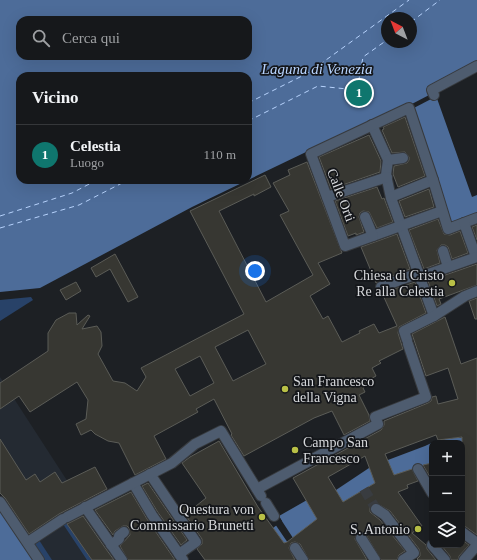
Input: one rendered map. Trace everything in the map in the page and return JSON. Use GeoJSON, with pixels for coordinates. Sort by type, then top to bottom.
{"type":"FeatureCollection","features":[{"type":"Feature","properties":{"kind":"street"},"geometry":{"type":"LineString","coordinates":[[434,95],[432,90],[477,66]]}},
{"type":"Feature","properties":{"kind":"street"},"geometry":{"type":"LineString","coordinates":[[434,316],[390,197],[387,177],[388,160],[372,125],[409,108],[413,132],[433,180],[448,229],[477,218]]}},
{"type":"Feature","properties":{"kind":"street","name":"Calle Orti"},"geometry":{"type":"LineString","coordinates":[[372,125],[311,154],[345,246],[373,236]]}},
{"type":"Feature","properties":{"kind":"street"},"geometry":{"type":"LineString","coordinates":[[388,160],[403,158]]}},
{"type":"Feature","properties":{"kind":"street"},"geometry":{"type":"LineString","coordinates":[[327,197],[387,177]]}},
{"type":"Feature","properties":{"kind":"street"},"geometry":{"type":"LineString","coordinates":[[390,197],[433,180]]}},
{"type":"Feature","properties":{"kind":"street"},"geometry":{"type":"LineString","coordinates":[[365,217],[373,236],[442,211]]}},
{"type":"Feature","properties":{"kind":"street"},"geometry":{"type":"LineString","coordinates":[[381,287],[421,279],[448,267],[477,257],[464,223]]}},
{"type":"Feature","properties":{"kind":"street"},"geometry":{"type":"LineString","coordinates":[[443,251],[448,267]]}},
{"type":"Feature","properties":{"kind":"street"},"geometry":{"type":"LineString","coordinates":[[261,496],[347,440],[378,424],[375,417],[426,397],[406,339],[434,316],[465,296],[477,292]]}},
{"type":"Feature","properties":{"kind":"street"},"geometry":{"type":"LineString","coordinates":[[28,542],[70,514],[172,463],[195,444],[221,431],[274,516]]}},
{"type":"Feature","properties":{"kind":"street"},"geometry":{"type":"LineString","coordinates":[[418,469],[429,489]]}},
{"type":"Feature","properties":{"kind":"street"},"geometry":{"type":"LineString","coordinates":[[133,482],[152,515],[180,555],[196,542],[150,474]]}},
{"type":"Feature","properties":{"kind":"street"},"geometry":{"type":"LineString","coordinates":[[0,502],[39,560]]}},
{"type":"Feature","properties":{"kind":"street"},"geometry":{"type":"LineString","coordinates":[[85,507],[122,560]]}},
{"type":"Feature","properties":{"kind":"street"},"geometry":{"type":"LineString","coordinates":[[376,508],[384,515],[414,553],[403,560]]}},
{"type":"Feature","properties":{"kind":"street"},"geometry":{"type":"LineString","coordinates":[[111,545],[119,539],[119,536],[124,532]]}},
{"type":"Feature","properties":{"kind":"street"},"geometry":{"type":"LineString","coordinates":[[464,560],[477,544],[465,534]]}},
{"type":"Feature","properties":{"kind":"street"},"geometry":{"type":"LineString","coordinates":[[361,538],[375,560]]}},
{"type":"Feature","properties":{"kind":"street"},"geometry":{"type":"LineString","coordinates":[[295,548],[304,560]]}},
{"type":"Feature","properties":{"kind":"street"},"geometry":{"type":"LineString","coordinates":[[435,548],[445,560]]}},
{"type":"Feature","properties":{"kind":"shaded area"},"geometry":{"type":"Polygon","coordinates":[[[31,297],[33,300],[0,321],[0,300],[31,297]]]}},
{"type":"Feature","properties":{"kind":"shaded area"},"geometry":{"type":"Polygon","coordinates":[[[0,377],[79,499],[63,513],[70,519],[84,509],[121,560],[44,560],[34,544],[66,522],[59,515],[28,535],[0,493],[0,377]]]}},
{"type":"Feature","properties":{"kind":"shaded area"},"geometry":{"type":"Polygon","coordinates":[[[66,522],[93,560],[87,560],[63,524],[66,522]]]}},
{"type":"Feature","properties":{"kind":"shaded area"},"geometry":{"type":"Polygon","coordinates":[[[39,540],[52,560],[44,560],[34,544],[39,540]]]}},
{"type":"Feature","properties":{"kind":"water","name":"Laguna di Venezia"},"geometry":{"type":"Polygon","coordinates":[[[0,0],[477,0],[477,67],[434,90],[472,197],[477,195],[477,214],[449,224],[408,103],[252,178],[252,72],[16,72],[16,184],[240,184],[192,207],[40,288],[0,292],[0,0]]]}},
{"type":"Feature","properties":{"kind":"water"},"geometry":{"type":"Polygon","coordinates":[[[477,433],[465,441],[438,440],[453,438],[460,438],[477,433]]]}},
{"type":"Feature","properties":{"kind":"water"},"geometry":{"type":"Polygon","coordinates":[[[429,444],[429,464],[388,477],[355,495],[260,560],[232,560],[282,521],[279,516],[307,500],[336,490],[372,466],[429,444]]]}},
{"type":"Feature","properties":{"kind":"water"},"geometry":{"type":"Polygon","coordinates":[[[0,509],[34,560],[0,560],[0,509]]]}},
{"type":"Feature","properties":{"kind":"pier"},"geometry":{"type":"Polygon","coordinates":[[[433,93],[435,97],[410,110],[408,106],[433,93]]]}},
{"type":"Feature","properties":{"kind":"pier"},"geometry":{"type":"Polygon","coordinates":[[[278,515],[293,538],[288,543],[275,524],[279,520],[277,517],[278,515]]]}},
{"type":"Feature","properties":{"kind":"building"},"geometry":{"type":"Polygon","coordinates":[[[405,117],[425,176],[398,187],[393,174],[394,166],[407,163],[409,157],[405,152],[392,153],[382,130],[384,129],[383,127],[405,117]]]}},
{"type":"Feature","properties":{"kind":"building"},"geometry":{"type":"Polygon","coordinates":[[[369,135],[381,161],[380,172],[331,189],[319,157],[369,135]]]}},
{"type":"Feature","properties":{"kind":"building"},"geometry":{"type":"Polygon","coordinates":[[[307,162],[342,253],[318,263],[330,284],[310,296],[323,319],[328,316],[342,342],[360,333],[359,331],[374,324],[379,333],[397,326],[382,293],[415,282],[426,313],[399,327],[398,333],[403,349],[379,361],[381,363],[372,368],[376,376],[365,382],[367,385],[363,388],[365,392],[359,395],[369,415],[370,421],[344,435],[332,411],[314,418],[244,456],[231,435],[232,434],[214,399],[196,409],[198,412],[154,436],[166,459],[135,475],[119,443],[108,441],[91,430],[81,435],[76,424],[86,419],[88,400],[77,382],[30,412],[19,396],[0,409],[0,383],[48,351],[48,333],[56,320],[69,313],[76,313],[77,325],[88,315],[90,316],[82,329],[97,326],[101,332],[102,346],[98,354],[113,381],[125,383],[137,391],[146,377],[141,368],[244,314],[190,211],[246,184],[252,184],[252,181],[265,175],[271,187],[219,211],[266,302],[313,275],[280,215],[289,211],[273,183],[290,175],[288,170],[307,162]],[[248,330],[215,347],[233,381],[266,364],[248,330]],[[200,356],[175,369],[190,396],[214,383],[200,356]]]}},
{"type":"Feature","properties":{"kind":"building"},"geometry":{"type":"Polygon","coordinates":[[[377,187],[382,199],[384,198],[393,222],[377,228],[369,212],[363,211],[360,213],[359,217],[364,232],[348,236],[335,201],[377,187]]]}},
{"type":"Feature","properties":{"kind":"building"},"geometry":{"type":"Polygon","coordinates":[[[429,189],[434,207],[405,217],[399,201],[429,189]]]}},
{"type":"Feature","properties":{"kind":"building"},"geometry":{"type":"Polygon","coordinates":[[[438,219],[444,234],[450,235],[460,231],[468,253],[452,259],[448,247],[441,245],[437,250],[440,263],[424,269],[409,230],[438,219]]]}},
{"type":"Feature","properties":{"kind":"building"},"geometry":{"type":"Polygon","coordinates":[[[477,225],[477,240],[472,227],[477,225]]]}},
{"type":"Feature","properties":{"kind":"building"},"geometry":{"type":"Polygon","coordinates":[[[397,234],[410,269],[376,283],[361,247],[397,234]]]}},
{"type":"Feature","properties":{"kind":"building"},"geometry":{"type":"Polygon","coordinates":[[[115,254],[138,297],[128,302],[110,269],[96,277],[91,268],[115,254]]]}},
{"type":"Feature","properties":{"kind":"building","name":"Chiesa di Cristo Re alla Celestia"},"geometry":{"type":"Polygon","coordinates":[[[477,264],[477,285],[439,299],[441,304],[437,306],[428,281],[477,264]]]}},
{"type":"Feature","properties":{"kind":"building"},"geometry":{"type":"Polygon","coordinates":[[[76,282],[81,291],[66,300],[60,290],[76,282]]]}},
{"type":"Feature","properties":{"kind":"building"},"geometry":{"type":"Polygon","coordinates":[[[477,298],[477,319],[475,319],[469,301],[477,298]]]}},
{"type":"Feature","properties":{"kind":"building"},"geometry":{"type":"Polygon","coordinates":[[[445,317],[461,364],[477,358],[477,535],[465,527],[465,440],[462,440],[462,437],[438,440],[436,435],[385,454],[394,475],[412,469],[418,481],[407,485],[408,488],[398,492],[422,526],[412,533],[426,545],[427,549],[436,560],[418,560],[417,559],[420,556],[419,549],[390,511],[376,503],[370,506],[370,512],[380,520],[405,551],[399,555],[397,560],[381,560],[366,535],[361,532],[357,533],[355,539],[367,560],[309,560],[300,544],[295,542],[291,543],[289,548],[295,560],[205,560],[197,549],[202,544],[202,539],[180,507],[186,503],[191,510],[206,498],[182,463],[219,441],[258,507],[284,543],[287,542],[317,519],[293,478],[381,430],[384,425],[384,421],[428,403],[431,401],[432,397],[436,396],[438,404],[458,399],[448,368],[426,376],[412,334],[445,317]],[[365,456],[328,477],[343,502],[375,483],[365,456]]]}},
{"type":"Feature","properties":{"kind":"building"},"geometry":{"type":"Polygon","coordinates":[[[0,439],[26,480],[35,474],[40,482],[55,472],[62,483],[95,467],[107,489],[59,514],[29,534],[0,493],[0,439]]]}},
{"type":"Feature","properties":{"kind":"building"},"geometry":{"type":"Polygon","coordinates":[[[429,464],[429,475],[423,465],[429,464]]]}},
{"type":"Feature","properties":{"kind":"building"},"geometry":{"type":"Polygon","coordinates":[[[148,483],[187,540],[181,545],[157,511],[142,486],[148,483]]]}},
{"type":"Feature","properties":{"kind":"building"},"geometry":{"type":"Polygon","coordinates":[[[131,492],[147,519],[175,560],[128,560],[120,546],[130,535],[129,528],[127,526],[123,526],[115,531],[113,535],[95,510],[131,492]]]}},
{"type":"Feature","properties":{"kind":"building"},"geometry":{"type":"Polygon","coordinates":[[[83,516],[114,560],[92,560],[67,524],[83,516]]]}},
{"type":"Feature","properties":{"kind":"building"},"geometry":{"type":"Polygon","coordinates":[[[465,542],[469,545],[459,556],[458,560],[451,560],[450,556],[443,548],[465,548],[465,542]]]}},
{"type":"Feature","properties":{"kind":"ferry route"},"geometry":{"type":"LineString","coordinates":[[252,101],[308,73],[409,0]]}},
{"type":"Feature","properties":{"kind":"ferry route"},"geometry":{"type":"LineString","coordinates":[[417,17],[440,0]]}},
{"type":"Feature","properties":{"kind":"ferry route"},"geometry":{"type":"LineString","coordinates":[[252,119],[318,86],[357,90],[363,57],[381,44]]}},
{"type":"Feature","properties":{"kind":"ferry route"},"geometry":{"type":"LineString","coordinates":[[0,216],[72,193],[89,184]]}},
{"type":"Feature","properties":{"kind":"ferry route"},"geometry":{"type":"LineString","coordinates":[[0,228],[79,205],[120,184]]}},
{"type":"Feature","properties":{"kind":"tunnel"},"geometry":{"type":"LineString","coordinates":[[364,489],[376,509]]}},
{"type":"Feature","properties":{"kind":"place","name":"Celestia"},"geometry":{"type":"Point","coordinates":[359,93]}},
{"type":"Feature","properties":{"kind":"place","name":"Chiesa di Cristo Re alla Celestia"},"geometry":{"type":"Point","coordinates":[452,283]}},
{"type":"Feature","properties":{"kind":"place","name":"San Francesco della Vigna"},"geometry":{"type":"Point","coordinates":[285,389]}},
{"type":"Feature","properties":{"kind":"place","name":"Campo San Francesco"},"geometry":{"type":"Point","coordinates":[295,450]}},
{"type":"Feature","properties":{"kind":"place","name":"Questura von Commissario Brunetti"},"geometry":{"type":"Point","coordinates":[262,517]}},
{"type":"Feature","properties":{"kind":"place","name":"S. Antonio"},"geometry":{"type":"Point","coordinates":[418,529]}}]}
